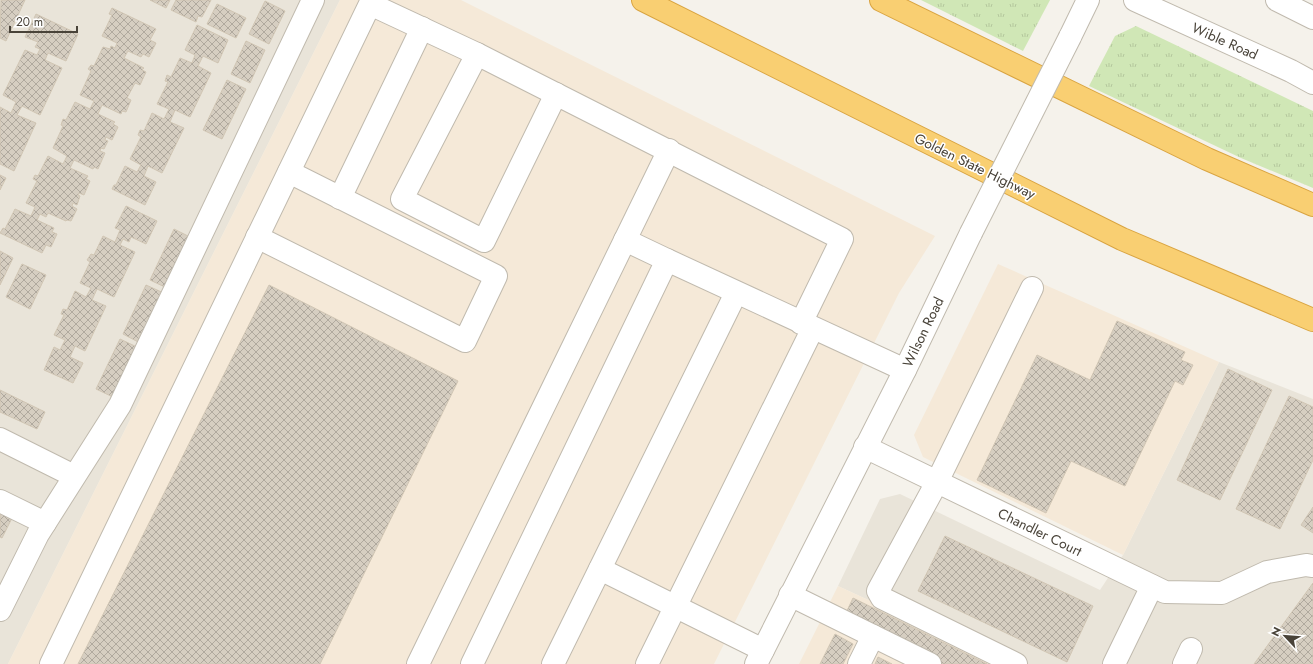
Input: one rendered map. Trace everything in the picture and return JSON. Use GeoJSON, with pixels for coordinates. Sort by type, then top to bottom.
{"type":"FeatureCollection","features":[{"type":"Feature","properties":{"kind":"highway","name":"Golden State Highway"},"geometry":{"type":"LineString","coordinates":[[642,0],[1122,239],[1313,320]]}},
{"type":"Feature","properties":{"kind":"highway"},"geometry":{"type":"LineString","coordinates":[[881,0],[1207,159],[1313,205]]}},
{"type":"Feature","properties":{"kind":"street"},"geometry":{"type":"LineString","coordinates":[[0,610],[45,523],[120,405],[313,0]]}},
{"type":"Feature","properties":{"kind":"street","name":"Wilson Road"},"geometry":{"type":"LineString","coordinates":[[760,657],[1088,0]]}},
{"type":"Feature","properties":{"kind":"street","name":"Wible Road"},"geometry":{"type":"LineString","coordinates":[[1136,0],[1291,71],[1313,84]]}},
{"type":"Feature","properties":{"kind":"street"},"geometry":{"type":"LineString","coordinates":[[1284,2],[1313,18]]}},
{"type":"Feature","properties":{"kind":"street"},"geometry":{"type":"LineString","coordinates":[[51,664],[370,4],[477,54],[842,239],[807,326],[647,664]]}},
{"type":"Feature","properties":{"kind":"street"},"geometry":{"type":"LineString","coordinates":[[340,198],[422,28]]}},
{"type":"Feature","properties":{"kind":"street"},"geometry":{"type":"LineString","coordinates":[[477,54],[402,200],[484,241],[556,94]]}},
{"type":"Feature","properties":{"kind":"street"},"geometry":{"type":"LineString","coordinates":[[418,664],[669,150]]}},
{"type":"Feature","properties":{"kind":"street"},"geometry":{"type":"LineString","coordinates":[[257,237],[465,341],[496,276],[289,172]]}},
{"type":"Feature","properties":{"kind":"street"},"geometry":{"type":"LineString","coordinates":[[625,240],[904,370]]}},
{"type":"Feature","properties":{"kind":"street"},"geometry":{"type":"LineString","coordinates":[[472,664],[667,260]]}},
{"type":"Feature","properties":{"kind":"street"},"geometry":{"type":"LineString","coordinates":[[1016,664],[882,598],[878,591],[937,482],[1032,288]]}},
{"type":"Feature","properties":{"kind":"street"},"geometry":{"type":"LineString","coordinates":[[553,664],[736,293]]}},
{"type":"Feature","properties":{"kind":"street"},"geometry":{"type":"LineString","coordinates":[[0,439],[74,476]]}},
{"type":"Feature","properties":{"kind":"street","name":"Chandler Court"},"geometry":{"type":"LineString","coordinates":[[865,447],[1165,592],[1222,593],[1267,572],[1306,565],[1313,566]]}},
{"type":"Feature","properties":{"kind":"street"},"geometry":{"type":"LineString","coordinates":[[0,501],[45,523]]}},
{"type":"Feature","properties":{"kind":"street"},"geometry":{"type":"LineString","coordinates":[[600,569],[675,606],[760,657]]}},
{"type":"Feature","properties":{"kind":"street"},"geometry":{"type":"LineString","coordinates":[[1114,664],[1152,586]]}},
{"type":"Feature","properties":{"kind":"street"},"geometry":{"type":"LineString","coordinates":[[790,595],[873,636],[909,659],[930,664]]}},
{"type":"Feature","properties":{"kind":"street"},"geometry":{"type":"LineString","coordinates":[[859,664],[873,636]]}},
{"type":"Feature","properties":{"kind":"shaded area"},"geometry":{"type":"Polygon","coordinates":[[[0,0],[340,0],[8,664],[0,664],[0,0]]]}},
{"type":"Feature","properties":{"kind":"shaded area"},"geometry":{"type":"Polygon","coordinates":[[[340,0],[461,0],[935,236],[899,293],[714,664],[8,664],[340,0]]]}},
{"type":"Feature","properties":{"kind":"shaded area"},"geometry":{"type":"Polygon","coordinates":[[[998,264],[1219,362],[1123,555],[923,457],[914,435],[998,264]]]}},
{"type":"Feature","properties":{"kind":"shaded area"},"geometry":{"type":"Polygon","coordinates":[[[1219,362],[1313,399],[1313,664],[1007,664],[838,586],[880,499],[900,494],[1100,590],[1123,555],[1219,362]]]}},
{"type":"Feature","properties":{"kind":"shaded area"},"geometry":{"type":"Polygon","coordinates":[[[838,586],[1007,664],[799,664],[838,586]]]}},
{"type":"Feature","properties":{"kind":"green space"},"geometry":{"type":"Polygon","coordinates":[[[921,0],[1050,0],[1023,51],[921,0]]]}},
{"type":"Feature","properties":{"kind":"green space"},"geometry":{"type":"Polygon","coordinates":[[[1136,26],[1313,111],[1313,188],[1241,158],[1089,86],[1115,36],[1136,26]]]}},
{"type":"Feature","properties":{"kind":"building"},"geometry":{"type":"Polygon","coordinates":[[[1,0],[25,0],[6,41],[0,38],[1,0]]]}},
{"type":"Feature","properties":{"kind":"building"},"geometry":{"type":"Polygon","coordinates":[[[150,0],[170,0],[166,8],[150,0]]]}},
{"type":"Feature","properties":{"kind":"building"},"geometry":{"type":"Polygon","coordinates":[[[176,0],[211,0],[202,17],[198,16],[196,22],[171,10],[176,0]]]}},
{"type":"Feature","properties":{"kind":"building"},"geometry":{"type":"Polygon","coordinates":[[[265,1],[285,11],[269,44],[249,34],[265,1]]]}},
{"type":"Feature","properties":{"kind":"building"},"geometry":{"type":"Polygon","coordinates":[[[217,4],[246,18],[236,38],[207,24],[217,4]]]}},
{"type":"Feature","properties":{"kind":"building"},"geometry":{"type":"Polygon","coordinates":[[[112,8],[156,29],[150,40],[156,43],[149,57],[143,54],[141,57],[128,51],[124,58],[144,68],[142,70],[146,72],[140,85],[135,83],[127,98],[131,100],[126,112],[122,111],[121,114],[102,105],[98,114],[115,122],[113,124],[118,127],[112,140],[106,137],[105,140],[108,141],[104,149],[101,148],[100,151],[105,153],[98,169],[94,167],[93,169],[74,160],[70,168],[88,176],[86,179],[90,181],[84,195],[79,193],[78,195],[80,196],[77,205],[73,203],[72,206],[77,209],[71,221],[66,221],[48,213],[46,217],[40,214],[37,220],[54,228],[52,232],[57,234],[51,247],[46,245],[42,253],[0,233],[3,228],[5,229],[15,209],[31,216],[35,207],[26,203],[37,181],[33,179],[35,175],[38,176],[48,156],[63,164],[67,156],[53,148],[63,126],[61,125],[63,119],[66,120],[75,102],[90,109],[94,101],[80,95],[91,71],[88,69],[91,65],[94,66],[103,47],[110,49],[111,46],[115,48],[117,43],[102,36],[112,15],[109,14],[112,8]]]}},
{"type":"Feature","properties":{"kind":"building"},"geometry":{"type":"Polygon","coordinates":[[[36,14],[78,34],[66,61],[48,53],[45,60],[62,68],[40,115],[22,106],[17,115],[36,123],[14,171],[0,164],[0,107],[11,113],[16,102],[3,95],[25,50],[37,55],[40,49],[35,47],[38,42],[25,37],[36,14]]]}},
{"type":"Feature","properties":{"kind":"building"},"geometry":{"type":"Polygon","coordinates":[[[197,25],[228,40],[218,63],[203,56],[198,66],[211,73],[190,117],[175,110],[170,122],[184,128],[162,173],[148,166],[144,176],[156,182],[145,205],[112,189],[114,185],[116,185],[125,166],[137,172],[141,165],[130,159],[141,137],[138,135],[140,130],[144,131],[152,113],[164,119],[169,109],[157,104],[168,82],[165,81],[167,75],[171,77],[180,58],[192,63],[195,55],[185,50],[197,25]]]}},
{"type":"Feature","properties":{"kind":"building"},"geometry":{"type":"Polygon","coordinates":[[[246,41],[265,50],[250,83],[231,74],[246,41]]]}},
{"type":"Feature","properties":{"kind":"building"},"geometry":{"type":"Polygon","coordinates":[[[227,80],[246,89],[222,139],[203,130],[227,80]]]}},
{"type":"Feature","properties":{"kind":"building"},"geometry":{"type":"Polygon","coordinates":[[[0,175],[6,178],[0,190],[0,175]]]}},
{"type":"Feature","properties":{"kind":"building"},"geometry":{"type":"Polygon","coordinates":[[[126,206],[157,221],[146,244],[131,237],[129,242],[123,239],[120,245],[135,252],[114,297],[97,289],[92,300],[106,306],[85,351],[75,346],[70,357],[83,363],[73,383],[44,370],[54,347],[60,350],[65,340],[54,335],[64,315],[61,314],[63,309],[67,310],[75,291],[86,297],[91,288],[80,283],[90,262],[87,260],[91,254],[94,255],[103,236],[115,242],[120,230],[115,228],[126,206]]]}},
{"type":"Feature","properties":{"kind":"building"},"geometry":{"type":"Polygon","coordinates":[[[174,229],[192,238],[169,289],[150,280],[174,229]]]}},
{"type":"Feature","properties":{"kind":"building"},"geometry":{"type":"Polygon","coordinates":[[[0,251],[13,258],[0,285],[0,251]]]}},
{"type":"Feature","properties":{"kind":"building"},"geometry":{"type":"Polygon","coordinates":[[[22,264],[46,275],[30,309],[6,297],[22,264]]]}},
{"type":"Feature","properties":{"kind":"building"},"geometry":{"type":"Polygon","coordinates":[[[146,285],[166,294],[142,344],[123,334],[146,285]]]}},
{"type":"Feature","properties":{"kind":"building"},"geometry":{"type":"Polygon","coordinates":[[[269,285],[458,381],[320,664],[78,664],[269,285]]]}},
{"type":"Feature","properties":{"kind":"building"},"geometry":{"type":"Polygon","coordinates":[[[1117,321],[1185,352],[1181,360],[1193,365],[1183,385],[1175,381],[1125,486],[1071,461],[1046,513],[977,480],[1037,355],[1090,380],[1117,321]]]}},
{"type":"Feature","properties":{"kind":"building"},"geometry":{"type":"Polygon","coordinates":[[[120,339],[139,348],[115,398],[96,389],[120,339]]]}},
{"type":"Feature","properties":{"kind":"building"},"geometry":{"type":"Polygon","coordinates":[[[1228,369],[1272,390],[1220,500],[1177,480],[1228,369]]]}},
{"type":"Feature","properties":{"kind":"building"},"geometry":{"type":"Polygon","coordinates":[[[0,390],[45,412],[37,429],[0,412],[0,390]]]}},
{"type":"Feature","properties":{"kind":"building"},"geometry":{"type":"Polygon","coordinates":[[[1289,396],[1313,407],[1313,460],[1280,529],[1236,509],[1289,396]]]}},
{"type":"Feature","properties":{"kind":"building"},"geometry":{"type":"Polygon","coordinates":[[[1313,507],[1313,533],[1301,525],[1313,507]]]}},
{"type":"Feature","properties":{"kind":"building"},"geometry":{"type":"Polygon","coordinates":[[[0,513],[12,518],[2,538],[0,537],[0,513]]]}},
{"type":"Feature","properties":{"kind":"building"},"geometry":{"type":"Polygon","coordinates":[[[945,536],[1093,606],[1067,662],[918,591],[945,536]]]}},
{"type":"Feature","properties":{"kind":"building"},"geometry":{"type":"Polygon","coordinates":[[[1313,583],[1313,664],[1254,664],[1313,583]]]}},
{"type":"Feature","properties":{"kind":"building"},"geometry":{"type":"Polygon","coordinates":[[[853,598],[987,664],[940,664],[844,617],[853,598]]]}},
{"type":"Feature","properties":{"kind":"building"},"geometry":{"type":"Polygon","coordinates":[[[835,634],[853,644],[843,664],[820,664],[835,634]]]}},
{"type":"Feature","properties":{"kind":"building"},"geometry":{"type":"Polygon","coordinates":[[[878,657],[892,664],[875,664],[878,657]]]}}]}
